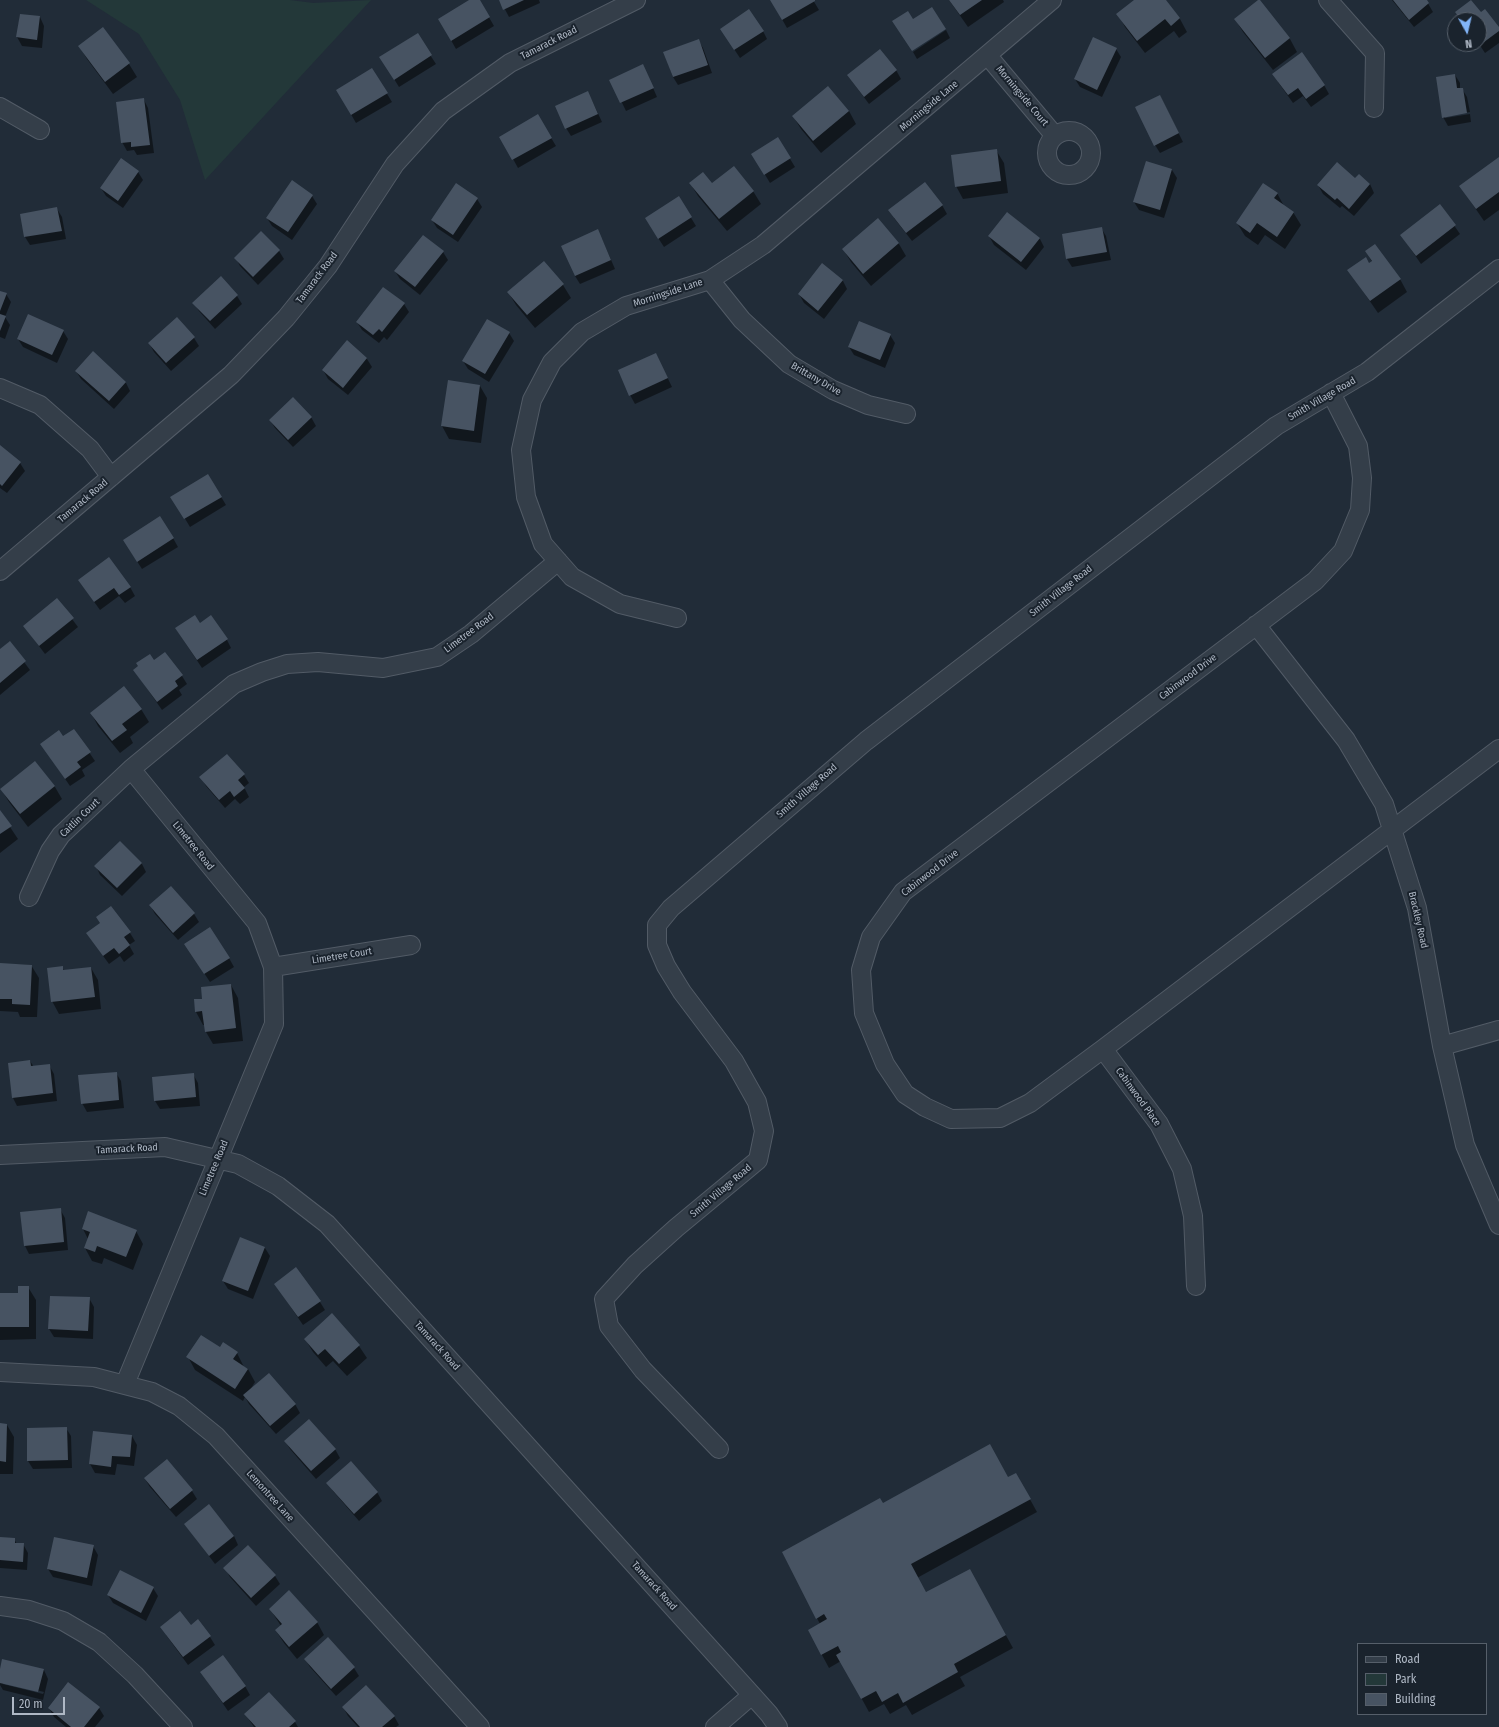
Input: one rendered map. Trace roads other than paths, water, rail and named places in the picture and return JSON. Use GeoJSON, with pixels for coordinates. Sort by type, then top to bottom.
{"type":"FeatureCollection","features":[{"type":"Feature","properties":{"kind":"street","name":"Tamarack Road"},"geometry":{"type":"LineString","coordinates":[[0,571],[231,375],[286,318],[328,266],[395,164],[443,111],[510,63],[636,0]]}},
{"type":"Feature","properties":{"kind":"street","name":"Morningside Lane"},"geometry":{"type":"LineString","coordinates":[[677,618],[620,604],[572,577],[543,544],[526,498],[521,450],[532,400],[552,362],[582,332],[626,306],[710,280],[763,245],[988,56],[1052,0]]}},
{"type":"Feature","properties":{"kind":"street"},"geometry":{"type":"LineString","coordinates":[[1328,0],[1375,53],[1374,108]]}},
{"type":"Feature","properties":{"kind":"street","name":"Morningside Court"},"geometry":{"type":"LineString","coordinates":[[988,56],[1055,136]]}},
{"type":"Feature","properties":{"kind":"street"},"geometry":{"type":"LineString","coordinates":[[0,107],[40,130]]}},
{"type":"Feature","properties":{"kind":"street","name":"Smith Village Road"},"geometry":{"type":"LineString","coordinates":[[719,1449],[643,1370],[609,1326],[604,1299],[635,1265],[658,1244],[758,1160],[764,1131],[757,1102],[734,1061],[682,992],[666,966],[657,945],[657,926],[671,908],[866,741],[1276,426],[1367,372],[1499,269]]}},
{"type":"Feature","properties":{"kind":"street","name":"Brittany Drive"},"geometry":{"type":"LineString","coordinates":[[710,280],[742,320],[789,364],[833,390],[868,405],[906,414]]}},
{"type":"Feature","properties":{"kind":"street"},"geometry":{"type":"LineString","coordinates":[[0,388],[40,406],[90,449],[111,477]]}},
{"type":"Feature","properties":{"kind":"street","name":"Cabinwood Drive"},"geometry":{"type":"LineString","coordinates":[[1331,393],[1358,446],[1362,478],[1360,510],[1343,551],[1315,581],[903,892],[871,936],[862,970],[864,1013],[885,1064],[905,1094],[925,1107],[951,1119],[1000,1118],[1030,1103],[1499,749]]}},
{"type":"Feature","properties":{"kind":"street","name":"Limetree Road"},"geometry":{"type":"LineString","coordinates":[[124,1384],[274,1024],[273,967],[257,923],[131,770],[234,684],[262,672],[287,664],[318,662],[383,668],[437,657],[471,634],[558,561]]}},
{"type":"Feature","properties":{"kind":"street","name":"Brackley Road"},"geometry":{"type":"LineString","coordinates":[[1256,625],[1346,740],[1384,804],[1418,908],[1442,1046],[1465,1145],[1499,1225]]}},
{"type":"Feature","properties":{"kind":"street","name":"Caitlin Court"},"geometry":{"type":"LineString","coordinates":[[30,897],[50,851],[61,835],[131,770]]}},
{"type":"Feature","properties":{"kind":"street","name":"Limetree Court"},"geometry":{"type":"LineString","coordinates":[[273,967],[411,945]]}},
{"type":"Feature","properties":{"kind":"street"},"geometry":{"type":"LineString","coordinates":[[1442,1046],[1499,1030]]}},
{"type":"Feature","properties":{"kind":"street","name":"Cabinwood Place"},"geometry":{"type":"LineString","coordinates":[[1103,1049],[1159,1124],[1182,1169],[1194,1216],[1196,1286]]}},
{"type":"Feature","properties":{"kind":"street","name":"Tamarack Road"},"geometry":{"type":"LineString","coordinates":[[0,1155],[165,1147],[238,1164],[278,1186],[327,1224],[752,1695],[769,1714],[778,1727]]}},
{"type":"Feature","properties":{"kind":"street","name":"Lemontree Lane"},"geometry":{"type":"LineString","coordinates":[[0,1372],[94,1377],[152,1392],[178,1406],[216,1436],[480,1727]]}},
{"type":"Feature","properties":{"kind":"street"},"geometry":{"type":"LineString","coordinates":[[0,1606],[29,1610],[63,1621],[99,1642],[135,1675],[183,1727]]}},
{"type":"Feature","properties":{"kind":"street"},"geometry":{"type":"LineString","coordinates":[[715,1727],[752,1695]]}}]}
